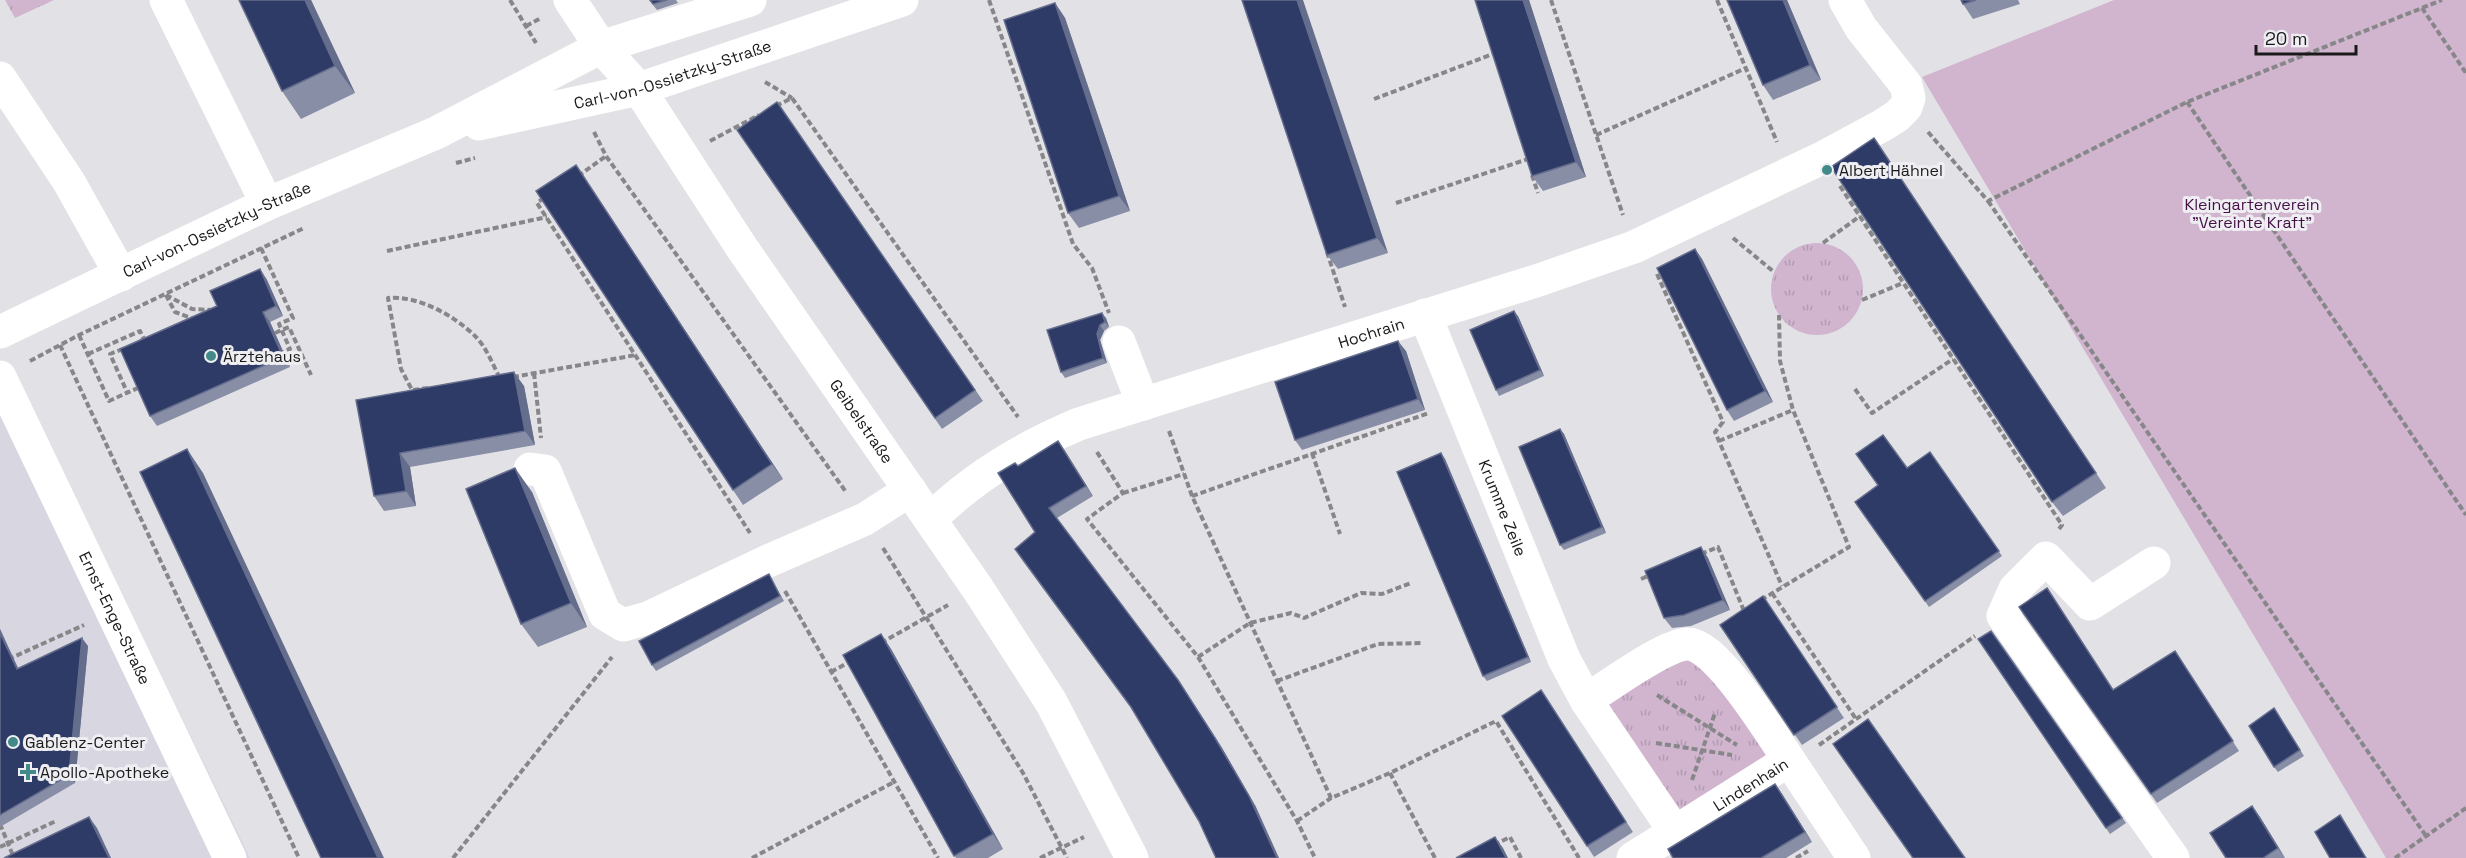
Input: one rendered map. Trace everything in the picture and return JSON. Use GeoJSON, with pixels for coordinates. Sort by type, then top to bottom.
{"type":"FeatureCollection","features":[{"type":"Feature","properties":{"kind":"street"},"geometry":{"type":"LineString","coordinates":[[166,0],[267,204]]}},
{"type":"Feature","properties":{"kind":"street","name":"Geibelstraße"},"geometry":{"type":"LineString","coordinates":[[570,0],[601,47],[639,89],[740,245],[978,589],[1051,702],[1132,858]]}},
{"type":"Feature","properties":{"kind":"street","name":"Carl-von-Ossietzky-Straße"},"geometry":{"type":"LineString","coordinates":[[0,332],[267,204],[436,133],[601,47],[750,0]]}},
{"type":"Feature","properties":{"kind":"street","name":"Carl-von-Ossietzky-Straße"},"geometry":{"type":"LineString","coordinates":[[436,133],[639,89],[902,0]]}},
{"type":"Feature","properties":{"kind":"street"},"geometry":{"type":"LineString","coordinates":[[1845,0],[1861,28],[1906,85],[1909,98],[1906,107]]}},
{"type":"Feature","properties":{"kind":"street"},"geometry":{"type":"LineString","coordinates":[[0,78],[69,182],[121,275]]}},
{"type":"Feature","properties":{"kind":"street","name":"Hochrain"},"geometry":{"type":"LineString","coordinates":[[931,519],[952,497],[1036,442],[1079,424],[1639,245],[1822,158],[1890,121],[1906,107]]}},
{"type":"Feature","properties":{"kind":"street","name":"Krumme Zeile"},"geometry":{"type":"LineString","coordinates":[[1425,315],[1564,659],[1586,700]]}},
{"type":"Feature","properties":{"kind":"street"},"geometry":{"type":"LineString","coordinates":[[1119,342],[1150,401]]}},
{"type":"Feature","properties":{"kind":"street","name":"Ernst-Enge-Straße"},"geometry":{"type":"LineString","coordinates":[[2,381],[230,858]]}},
{"type":"Feature","properties":{"kind":"street"},"geometry":{"type":"LineString","coordinates":[[538,470],[606,614],[623,625],[648,618],[768,561],[865,519],[910,490]]}},
{"type":"Feature","properties":{"kind":"street"},"geometry":{"type":"LineString","coordinates":[[2154,564],[2090,604],[2046,558],[2015,589],[2003,616],[2173,858]]}},
{"type":"Feature","properties":{"kind":"street"},"geometry":{"type":"LineString","coordinates":[[1675,832],[1586,700],[1677,646],[1690,643],[1703,648]]}},
{"type":"Feature","properties":{"kind":"street","name":"Lindenhain"},"geometry":{"type":"LineString","coordinates":[[1633,858],[1779,763],[1730,676],[1703,648]]}},
{"type":"Feature","properties":{"kind":"street"},"geometry":{"type":"LineString","coordinates":[[1779,763],[1854,858]]}},
{"type":"Feature","properties":{"kind":"path"},"geometry":{"type":"LineString","coordinates":[[510,0],[554,71]]}},
{"type":"Feature","properties":{"kind":"path"},"geometry":{"type":"LineString","coordinates":[[989,0],[1073,244],[1092,268],[1119,342]]}},
{"type":"Feature","properties":{"kind":"path"},"geometry":{"type":"LineString","coordinates":[[1552,0],[1596,135],[1639,245],[1723,422],[1715,432],[1782,586]]}},
{"type":"Feature","properties":{"kind":"path"},"geometry":{"type":"LineString","coordinates":[[1717,0],[1791,173]]}},
{"type":"Feature","properties":{"kind":"path"},"geometry":{"type":"LineString","coordinates":[[1988,201],[2187,102],[2442,0]]}},
{"type":"Feature","properties":{"kind":"path"},"geometry":{"type":"LineString","coordinates":[[2422,8],[2466,74]]}},
{"type":"Feature","properties":{"kind":"path"},"geometry":{"type":"LineString","coordinates":[[1490,43],[1497,65]]}},
{"type":"Feature","properties":{"kind":"path"},"geometry":{"type":"LineString","coordinates":[[1374,99],[1493,54]]}},
{"type":"Feature","properties":{"kind":"path"},"geometry":{"type":"LineString","coordinates":[[1596,135],[1746,68]]}},
{"type":"Feature","properties":{"kind":"path"},"geometry":{"type":"LineString","coordinates":[[772,108],[792,98],[1036,442]]}},
{"type":"Feature","properties":{"kind":"path"},"geometry":{"type":"LineString","coordinates":[[578,102],[606,156],[865,519],[1023,773],[1067,858]]}},
{"type":"Feature","properties":{"kind":"path"},"geometry":{"type":"LineString","coordinates":[[2187,102],[2466,515]]}},
{"type":"Feature","properties":{"kind":"path"},"geometry":{"type":"LineString","coordinates":[[1906,107],[1988,201],[2426,836]]}},
{"type":"Feature","properties":{"kind":"path"},"geometry":{"type":"LineString","coordinates":[[682,157],[762,114]]}},
{"type":"Feature","properties":{"kind":"path"},"geometry":{"type":"LineString","coordinates":[[1524,149],[1538,193]]}},
{"type":"Feature","properties":{"kind":"path"},"geometry":{"type":"LineString","coordinates":[[451,164],[484,156]]}},
{"type":"Feature","properties":{"kind":"path"},"geometry":{"type":"LineString","coordinates":[[577,176],[606,156]]}},
{"type":"Feature","properties":{"kind":"path"},"geometry":{"type":"LineString","coordinates":[[1822,158],[2062,525],[2046,558]]}},
{"type":"Feature","properties":{"kind":"path"},"geometry":{"type":"LineString","coordinates":[[1396,203],[1527,159]]}},
{"type":"Feature","properties":{"kind":"path"},"geometry":{"type":"LineString","coordinates":[[547,196],[537,203],[768,561],[938,858]]}},
{"type":"Feature","properties":{"kind":"path"},"geometry":{"type":"LineString","coordinates":[[1704,215],[1774,272]]}},
{"type":"Feature","properties":{"kind":"path"},"geometry":{"type":"LineString","coordinates":[[1823,243],[1860,216]]}},
{"type":"Feature","properties":{"kind":"path"},"geometry":{"type":"LineString","coordinates":[[387,251],[547,217]]}},
{"type":"Feature","properties":{"kind":"path"},"geometry":{"type":"LineString","coordinates":[[2,381],[33,359],[80,335],[313,224]]}},
{"type":"Feature","properties":{"kind":"path"},"geometry":{"type":"LineString","coordinates":[[1325,247],[1355,337]]}},
{"type":"Feature","properties":{"kind":"path"},"geometry":{"type":"LineString","coordinates":[[261,248],[293,318],[279,324],[290,349],[283,352]]}},
{"type":"Feature","properties":{"kind":"path"},"geometry":{"type":"LineString","coordinates":[[1862,300],[1903,283]]}},
{"type":"Feature","properties":{"kind":"path"},"geometry":{"type":"LineString","coordinates":[[166,295],[192,309],[222,311]]}},
{"type":"Feature","properties":{"kind":"path"},"geometry":{"type":"LineString","coordinates":[[166,295],[175,312],[199,322]]}},
{"type":"Feature","properties":{"kind":"path"},"geometry":{"type":"LineString","coordinates":[[434,387],[412,390],[401,369],[388,298],[402,296],[446,314],[477,338],[501,379],[490,380]]}},
{"type":"Feature","properties":{"kind":"path"},"geometry":{"type":"LineString","coordinates":[[44,312],[298,858]]}},
{"type":"Feature","properties":{"kind":"path"},"geometry":{"type":"LineString","coordinates":[[1703,648],[1744,611],[1849,547],[1793,410],[1780,361],[1779,315]]}},
{"type":"Feature","properties":{"kind":"path"},"geometry":{"type":"LineString","coordinates":[[275,333],[289,327],[311,375]]}},
{"type":"Feature","properties":{"kind":"path"},"geometry":{"type":"LineString","coordinates":[[88,354],[140,331],[144,339],[135,343]]}},
{"type":"Feature","properties":{"kind":"path"},"geometry":{"type":"LineString","coordinates":[[80,335],[109,401],[140,387]]}},
{"type":"Feature","properties":{"kind":"path"},"geometry":{"type":"LineString","coordinates":[[127,347],[110,354],[127,392]]}},
{"type":"Feature","properties":{"kind":"path"},"geometry":{"type":"LineString","coordinates":[[512,377],[636,355]]}},
{"type":"Feature","properties":{"kind":"path"},"geometry":{"type":"LineString","coordinates":[[1856,389],[1872,413],[1953,359]]}},
{"type":"Feature","properties":{"kind":"path"},"geometry":{"type":"LineString","coordinates":[[534,373],[538,470]]}},
{"type":"Feature","properties":{"kind":"path"},"geometry":{"type":"LineString","coordinates":[[1150,401],[1331,798]]}},
{"type":"Feature","properties":{"kind":"path"},"geometry":{"type":"LineString","coordinates":[[1192,496],[1460,402]]}},
{"type":"Feature","properties":{"kind":"path"},"geometry":{"type":"LineString","coordinates":[[1719,441],[1793,410]]}},
{"type":"Feature","properties":{"kind":"path"},"geometry":{"type":"LineString","coordinates":[[1079,424],[1123,493]]}},
{"type":"Feature","properties":{"kind":"path"},"geometry":{"type":"LineString","coordinates":[[1312,453],[1340,534]]}},
{"type":"Feature","properties":{"kind":"path"},"geometry":{"type":"LineString","coordinates":[[1184,474],[1123,493],[1086,519],[1198,657],[1297,821],[1315,858]]}},
{"type":"Feature","properties":{"kind":"path"},"geometry":{"type":"LineString","coordinates":[[1696,556],[1718,547],[1744,611]]}},
{"type":"Feature","properties":{"kind":"path"},"geometry":{"type":"LineString","coordinates":[[1641,579],[1652,575]]}},
{"type":"Feature","properties":{"kind":"path"},"geometry":{"type":"LineString","coordinates":[[1198,657],[1250,623],[1291,613],[1304,618],[1361,593],[1382,594],[1411,583]]}},
{"type":"Feature","properties":{"kind":"path"},"geometry":{"type":"LineString","coordinates":[[879,644],[978,589]]}},
{"type":"Feature","properties":{"kind":"path"},"geometry":{"type":"LineString","coordinates":[[1772,593],[1856,719]]}},
{"type":"Feature","properties":{"kind":"path"},"geometry":{"type":"LineString","coordinates":[[1609,733],[1779,763],[1856,719],[2003,616]]}},
{"type":"Feature","properties":{"kind":"path"},"geometry":{"type":"LineString","coordinates":[[453,858],[614,654],[623,625]]}},
{"type":"Feature","properties":{"kind":"path"},"geometry":{"type":"LineString","coordinates":[[0,663],[79,627]]}},
{"type":"Feature","properties":{"kind":"path"},"geometry":{"type":"LineString","coordinates":[[1277,681],[1378,644],[1422,643]]}},
{"type":"Feature","properties":{"kind":"path"},"geometry":{"type":"LineString","coordinates":[[831,672],[850,661]]}},
{"type":"Feature","properties":{"kind":"path"},"geometry":{"type":"LineString","coordinates":[[1626,675],[1710,728],[1779,763]]}},
{"type":"Feature","properties":{"kind":"path"},"geometry":{"type":"LineString","coordinates":[[1675,832],[1702,750],[1730,676]]}},
{"type":"Feature","properties":{"kind":"path"},"geometry":{"type":"LineString","coordinates":[[1297,821],[1331,798],[1390,773],[1506,716]]}},
{"type":"Feature","properties":{"kind":"path"},"geometry":{"type":"LineString","coordinates":[[1496,721],[1579,858]]}},
{"type":"Feature","properties":{"kind":"path"},"geometry":{"type":"LineString","coordinates":[[1390,773],[1435,858]]}},
{"type":"Feature","properties":{"kind":"path"},"geometry":{"type":"LineString","coordinates":[[752,858],[894,782]]}},
{"type":"Feature","properties":{"kind":"path"},"geometry":{"type":"LineString","coordinates":[[2395,858],[2466,808]]}},
{"type":"Feature","properties":{"kind":"path"},"geometry":{"type":"LineString","coordinates":[[0,847],[56,821]]}},
{"type":"Feature","properties":{"kind":"path"},"geometry":{"type":"LineString","coordinates":[[1040,858],[1114,821]]}},
{"type":"Feature","properties":{"kind":"path"},"geometry":{"type":"LineString","coordinates":[[0,824],[14,858]]}},
{"type":"Feature","properties":{"kind":"path"},"geometry":{"type":"LineString","coordinates":[[1492,845],[1510,837],[1521,858]]}},
{"type":"Feature","properties":{"kind":"shaded area"},"geometry":{"type":"Polygon","coordinates":[[[0,391],[34,415],[250,858],[0,858],[0,391]]]}},
{"type":"Feature","properties":{"kind":"green space"},"geometry":{"type":"Polygon","coordinates":[[[5,0],[54,0],[15,18],[5,0]]]}},
{"type":"Feature","properties":{"kind":"green space","name":"Kleingartenverein \"Vereinte Kraft\""},"geometry":{"type":"Polygon","coordinates":[[[2114,0],[2466,0],[2466,858],[2386,858],[1922,77],[2114,0]]]}},
{"type":"Feature","properties":{"kind":"green space"},"geometry":{"type":"Polygon","coordinates":[[[1817,243],[1835,247],[1849,257],[1859,271],[1863,289],[1859,307],[1849,321],[1835,331],[1817,335],[1799,331],[1785,321],[1775,307],[1771,289],[1775,271],[1785,257],[1799,247],[1817,243]]]}},
{"type":"Feature","properties":{"kind":"green space"},"geometry":{"type":"Polygon","coordinates":[[[1690,649],[1775,753],[1684,817],[1603,698],[1690,649]]]}},
{"type":"Feature","properties":{"kind":"building"},"geometry":{"type":"Polygon","coordinates":[[[239,0],[305,0],[335,66],[282,91],[239,0]]]}},
{"type":"Feature","properties":{"kind":"building"},"geometry":{"type":"Polygon","coordinates":[[[650,0],[667,0],[653,4],[650,0]]]}},
{"type":"Feature","properties":{"kind":"building"},"geometry":{"type":"Polygon","coordinates":[[[1242,0],[1297,0],[1377,238],[1327,255],[1242,0]]]}},
{"type":"Feature","properties":{"kind":"building"},"geometry":{"type":"Polygon","coordinates":[[[1475,0],[1523,0],[1576,162],[1532,176],[1475,0]]]}},
{"type":"Feature","properties":{"kind":"building"},"geometry":{"type":"Polygon","coordinates":[[[1727,0],[1783,0],[1810,65],[1763,85],[1727,0]]]}},
{"type":"Feature","properties":{"kind":"building"},"geometry":{"type":"Polygon","coordinates":[[[1961,0],[1976,0],[1963,4],[1961,0]]]}},
{"type":"Feature","properties":{"kind":"building"},"geometry":{"type":"Polygon","coordinates":[[[1055,3],[1119,196],[1068,213],[1004,20],[1055,3]]]}},
{"type":"Feature","properties":{"kind":"building"},"geometry":{"type":"Polygon","coordinates":[[[777,102],[975,390],[935,418],[737,130],[777,102]]]}},
{"type":"Feature","properties":{"kind":"building"},"geometry":{"type":"Polygon","coordinates":[[[1874,138],[2096,473],[2052,502],[1831,167],[1874,138]]]}},
{"type":"Feature","properties":{"kind":"building"},"geometry":{"type":"Polygon","coordinates":[[[576,165],[772,464],[733,490],[536,191],[576,165]]]}},
{"type":"Feature","properties":{"kind":"building"},"geometry":{"type":"Polygon","coordinates":[[[1695,249],[1765,391],[1727,410],[1657,268],[1695,249]]]}},
{"type":"Feature","properties":{"kind":"building","name":"Ärztehaus"},"geometry":{"type":"Polygon","coordinates":[[[260,269],[276,306],[263,312],[283,357],[150,416],[120,349],[217,306],[210,291],[260,269]]]}},
{"type":"Feature","properties":{"kind":"building"},"geometry":{"type":"Polygon","coordinates":[[[1514,311],[1540,370],[1496,390],[1470,330],[1514,311]]]}},
{"type":"Feature","properties":{"kind":"building"},"geometry":{"type":"Polygon","coordinates":[[[1102,313],[1105,322],[1100,325],[1097,334],[1103,358],[1061,372],[1047,330],[1102,313]]]}},
{"type":"Feature","properties":{"kind":"building"},"geometry":{"type":"Polygon","coordinates":[[[1398,341],[1418,399],[1295,440],[1275,382],[1398,341]]]}},
{"type":"Feature","properties":{"kind":"building"},"geometry":{"type":"Polygon","coordinates":[[[514,372],[525,431],[400,453],[406,491],[374,496],[356,400],[514,372]]]}},
{"type":"Feature","properties":{"kind":"building"},"geometry":{"type":"Polygon","coordinates":[[[1560,429],[1602,527],[1560,545],[1519,447],[1560,429]]]}},
{"type":"Feature","properties":{"kind":"building"},"geometry":{"type":"Polygon","coordinates":[[[1883,435],[1907,468],[1930,452],[1999,551],[1925,601],[1855,502],[1878,485],[1856,454],[1883,435]]]}},
{"type":"Feature","properties":{"kind":"building"},"geometry":{"type":"Polygon","coordinates":[[[1058,441],[1086,486],[1049,508],[1178,680],[1249,796],[1277,858],[1216,858],[1199,821],[1131,707],[1015,549],[1035,532],[998,473],[1015,463],[1018,466],[1058,441]]]}},
{"type":"Feature","properties":{"kind":"building"},"geometry":{"type":"Polygon","coordinates":[[[187,449],[378,858],[321,858],[140,472],[187,449]]]}},
{"type":"Feature","properties":{"kind":"building"},"geometry":{"type":"Polygon","coordinates":[[[1441,453],[1528,657],[1483,676],[1397,472],[1441,453]]]}},
{"type":"Feature","properties":{"kind":"building"},"geometry":{"type":"Polygon","coordinates":[[[515,468],[571,603],[521,624],[466,489],[515,468]]]}},
{"type":"Feature","properties":{"kind":"building"},"geometry":{"type":"Polygon","coordinates":[[[1701,547],[1723,600],[1684,615],[1664,618],[1645,571],[1701,547]]]}},
{"type":"Feature","properties":{"kind":"building"},"geometry":{"type":"Polygon","coordinates":[[[769,574],[780,596],[652,665],[639,641],[769,574]]]}},
{"type":"Feature","properties":{"kind":"building"},"geometry":{"type":"Polygon","coordinates":[[[2047,588],[2113,690],[2175,651],[2233,741],[2151,794],[2019,607],[2047,588]]]}},
{"type":"Feature","properties":{"kind":"building"},"geometry":{"type":"Polygon","coordinates":[[[1763,596],[1837,707],[1794,735],[1720,625],[1763,596]]]}},
{"type":"Feature","properties":{"kind":"building"},"geometry":{"type":"Polygon","coordinates":[[[1991,631],[2122,818],[2106,828],[1978,639],[1991,631]]]}},
{"type":"Feature","properties":{"kind":"building"},"geometry":{"type":"Polygon","coordinates":[[[0,633],[17,669],[82,638],[69,775],[0,815],[0,633]]]}},
{"type":"Feature","properties":{"kind":"building"},"geometry":{"type":"Polygon","coordinates":[[[881,634],[993,834],[954,856],[843,655],[881,634]]]}},
{"type":"Feature","properties":{"kind":"building"},"geometry":{"type":"Polygon","coordinates":[[[1541,690],[1626,822],[1587,846],[1502,716],[1541,690]]]}},
{"type":"Feature","properties":{"kind":"building"},"geometry":{"type":"Polygon","coordinates":[[[2274,708],[2300,750],[2274,767],[2249,726],[2274,708]]]}},
{"type":"Feature","properties":{"kind":"building"},"geometry":{"type":"Polygon","coordinates":[[[1868,719],[1965,858],[1913,858],[1833,744],[1868,719]]]}},
{"type":"Feature","properties":{"kind":"building"},"geometry":{"type":"Polygon","coordinates":[[[1775,784],[1805,832],[1761,858],[1673,858],[1668,849],[1775,784]]]}},
{"type":"Feature","properties":{"kind":"building"},"geometry":{"type":"Polygon","coordinates":[[[2252,806],[2278,848],[2263,858],[2226,858],[2210,833],[2252,806]]]}},
{"type":"Feature","properties":{"kind":"building"},"geometry":{"type":"Polygon","coordinates":[[[2340,815],[2366,858],[2330,858],[2315,832],[2340,815]]]}},
{"type":"Feature","properties":{"kind":"building"},"geometry":{"type":"Polygon","coordinates":[[[89,817],[109,858],[4,858],[89,817]]]}},
{"type":"Feature","properties":{"kind":"building"},"geometry":{"type":"Polygon","coordinates":[[[1495,837],[1506,858],[1456,858],[1495,837]]]}},
{"type":"Feature","properties":{"kind":"place","name":"Albert Hähnel"},"geometry":{"type":"Point","coordinates":[1827,170]}},
{"type":"Feature","properties":{"kind":"place","name":"Ärztehaus"},"geometry":{"type":"Point","coordinates":[211,356]}},
{"type":"Feature","properties":{"kind":"place","name":"Gablenz-Center"},"geometry":{"type":"Point","coordinates":[13,742]}},
{"type":"Feature","properties":{"kind":"place","name":"Apollo-Apotheke"},"geometry":{"type":"Point","coordinates":[28,772]}}]}
